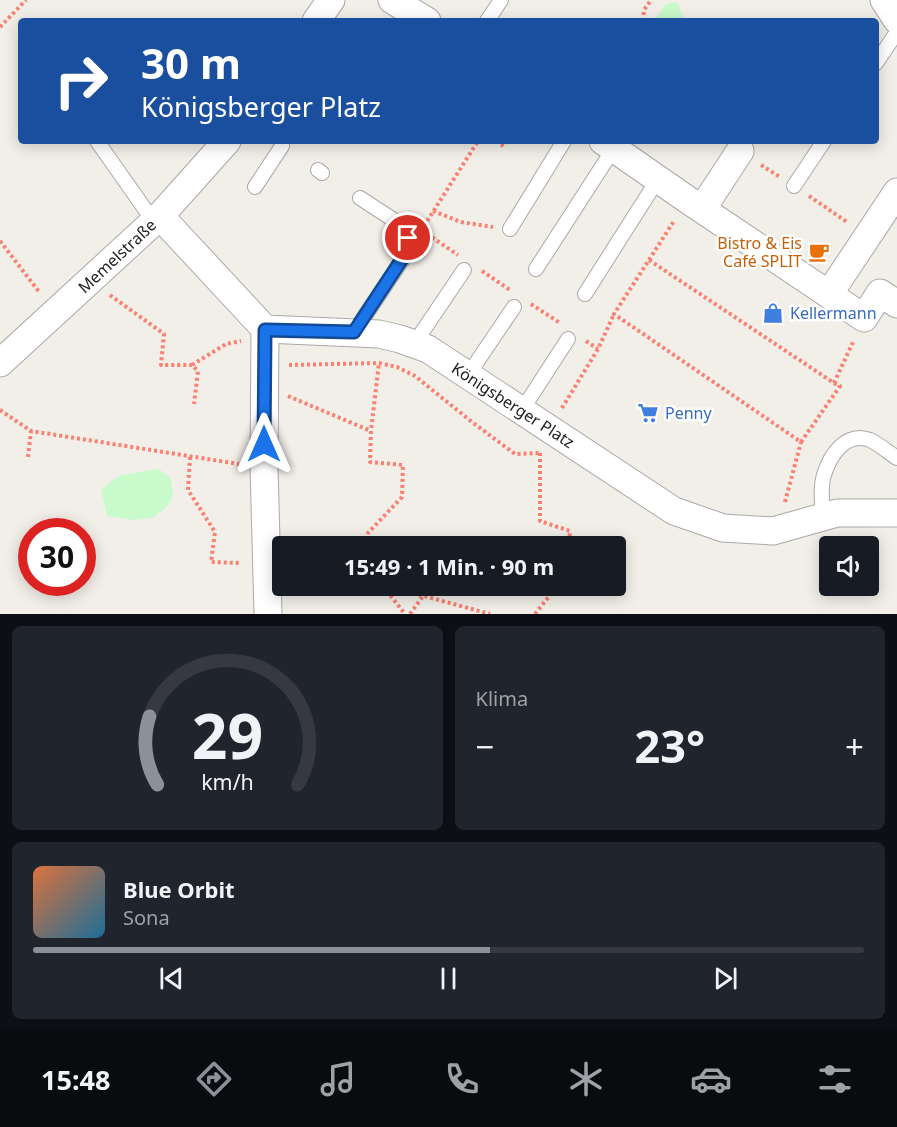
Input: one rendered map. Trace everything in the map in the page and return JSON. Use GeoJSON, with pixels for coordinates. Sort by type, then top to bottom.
{"type":"FeatureCollection","features":[{"type":"Feature","properties":{"kind":"street"},"geometry":{"type":"LineString","coordinates":[[318,18],[331,0]]}},
{"type":"Feature","properties":{"kind":"street"},"geometry":{"type":"LineString","coordinates":[[392,0],[422,18]]}},
{"type":"Feature","properties":{"kind":"street"},"geometry":{"type":"LineString","coordinates":[[884,0],[897,20]]}},
{"type":"Feature","properties":{"kind":"street","name":"Memelstraße"},"geometry":{"type":"LineString","coordinates":[[2,356],[55,313],[157,219],[224,144]]}},
{"type":"Feature","properties":{"kind":"street"},"geometry":{"type":"LineString","coordinates":[[608,145],[864,318],[880,293],[897,304]]}},
{"type":"Feature","properties":{"kind":"street"},"geometry":{"type":"LineString","coordinates":[[695,205],[740,151]]}},
{"type":"Feature","properties":{"kind":"street"},"geometry":{"type":"LineString","coordinates":[[829,294],[897,192]]}},
{"type":"Feature","properties":{"kind":"street"},"geometry":{"type":"LineString","coordinates":[[157,219],[265,330],[264,467],[268,614]]}},
{"type":"Feature","properties":{"kind":"street","name":"Königsberger Platz"},"geometry":{"type":"LineString","coordinates":[[265,330],[367,333],[428,349],[468,375],[537,429],[674,511],[723,528],[773,531],[837,513],[897,513]]}},
{"type":"Feature","properties":{"kind":"lane"},"geometry":{"type":"LineString","coordinates":[[489,18],[501,0]]}},
{"type":"Feature","properties":{"kind":"lane"},"geometry":{"type":"LineString","coordinates":[[879,59],[897,32]]}},
{"type":"Feature","properties":{"kind":"lane"},"geometry":{"type":"LineString","coordinates":[[99,144],[157,219]]}},
{"type":"Feature","properties":{"kind":"lane"},"geometry":{"type":"LineString","coordinates":[[255,187],[279,144]]}},
{"type":"Feature","properties":{"kind":"lane"},"geometry":{"type":"LineString","coordinates":[[510,229],[562,144]]}},
{"type":"Feature","properties":{"kind":"lane"},"geometry":{"type":"LineString","coordinates":[[794,186],[822,144]]}},
{"type":"Feature","properties":{"kind":"lane"},"geometry":{"type":"LineString","coordinates":[[536,269],[608,145]]}},
{"type":"Feature","properties":{"kind":"lane"},"geometry":{"type":"LineString","coordinates":[[585,294],[658,179]]}},
{"type":"Feature","properties":{"kind":"lane"},"geometry":{"type":"LineString","coordinates":[[360,198],[404,226],[408,238],[408,250],[367,333]]}},
{"type":"Feature","properties":{"kind":"lane"},"geometry":{"type":"LineString","coordinates":[[414,344],[464,270]]}},
{"type":"Feature","properties":{"kind":"lane"},"geometry":{"type":"LineString","coordinates":[[468,375],[513,307]]}},
{"type":"Feature","properties":{"kind":"lane"},"geometry":{"type":"LineString","coordinates":[[537,429],[568,339]]}},
{"type":"Feature","properties":{"kind":"lane"},"geometry":{"type":"LineString","coordinates":[[823,517],[824,476],[832,455],[846,441],[858,438],[870,440],[897,458]]}},
{"type":"Feature","properties":{"kind":"path"},"geometry":{"type":"LineString","coordinates":[[0,27],[26,0]]}},
{"type":"Feature","properties":{"kind":"path"},"geometry":{"type":"LineString","coordinates":[[643,18],[644,10],[651,0]]}},
{"type":"Feature","properties":{"kind":"path"},"geometry":{"type":"LineString","coordinates":[[408,250],[476,144]]}},
{"type":"Feature","properties":{"kind":"path"},"geometry":{"type":"LineString","coordinates":[[501,144],[506,147]]}},
{"type":"Feature","properties":{"kind":"path"},"geometry":{"type":"LineString","coordinates":[[286,365],[379,363],[397,367],[415,376],[515,454],[598,349],[614,314],[649,260],[695,205]]}},
{"type":"Feature","properties":{"kind":"path"},"geometry":{"type":"LineString","coordinates":[[434,211],[461,222],[510,229]]}},
{"type":"Feature","properties":{"kind":"path"},"geometry":{"type":"LineString","coordinates":[[0,241],[55,313]]}},
{"type":"Feature","properties":{"kind":"path"},"geometry":{"type":"LineString","coordinates":[[649,260],[840,386],[801,442],[784,499],[789,526]]}},
{"type":"Feature","properties":{"kind":"path"},"geometry":{"type":"LineString","coordinates":[[90,281],[164,334],[161,365],[192,365],[226,344],[253,339],[265,330]]}},
{"type":"Feature","properties":{"kind":"path"},"geometry":{"type":"LineString","coordinates":[[614,314],[801,442]]}},
{"type":"Feature","properties":{"kind":"path"},"geometry":{"type":"LineString","coordinates":[[834,383],[864,318]]}},
{"type":"Feature","properties":{"kind":"path"},"geometry":{"type":"LineString","coordinates":[[367,333],[379,363],[370,431],[370,462],[403,465],[402,496],[367,536]]}},
{"type":"Feature","properties":{"kind":"path"},"geometry":{"type":"LineString","coordinates":[[192,365],[198,371],[194,404]]}},
{"type":"Feature","properties":{"kind":"path"},"geometry":{"type":"LineString","coordinates":[[285,395],[370,431]]}},
{"type":"Feature","properties":{"kind":"path"},"geometry":{"type":"LineString","coordinates":[[0,410],[31,431],[264,467]]}},
{"type":"Feature","properties":{"kind":"path"},"geometry":{"type":"LineString","coordinates":[[537,429],[540,521],[570,531],[570,536]]}},
{"type":"Feature","properties":{"kind":"path"},"geometry":{"type":"LineString","coordinates":[[28,457],[31,431]]}},
{"type":"Feature","properties":{"kind":"path"},"geometry":{"type":"LineString","coordinates":[[190,457],[188,490],[215,532],[212,562],[266,564]]}},
{"type":"Feature","properties":{"kind":"path"},"geometry":{"type":"LineString","coordinates":[[391,596],[405,614]]}},
{"type":"Feature","properties":{"kind":"path"},"geometry":{"type":"LineString","coordinates":[[410,614],[423,596],[490,614]]}},
{"type":"Feature","properties":{"kind":"path"},"geometry":{"type":"LineString","coordinates":[[535,614],[549,596]]}},
{"type":"Feature","properties":{"kind":"green space"},"geometry":{"type":"Polygon","coordinates":[[[677,2],[682,18],[657,18],[665,4],[677,2]]]}},
{"type":"Feature","properties":{"kind":"green space"},"geometry":{"type":"Polygon","coordinates":[[[159,469],[171,479],[173,495],[167,507],[152,518],[132,520],[107,516],[101,490],[121,475],[159,469]]]}},
{"type":"Feature","properties":{"kind":"place","name":"Bistro & Eis Café SPLIT"},"geometry":{"type":"Point","coordinates":[819,252]}},
{"type":"Feature","properties":{"kind":"place","name":"Kellermann"},"geometry":{"type":"Point","coordinates":[773,313]}},
{"type":"Feature","properties":{"kind":"place","name":"Penny"},"geometry":{"type":"Point","coordinates":[648,413]}},
{"type":"Feature","properties":{"kind":"route"},"geometry":{"type":"LineString","coordinates":[[264,444],[265,330],[354,332],[408,250],[408,238]]}}]}
